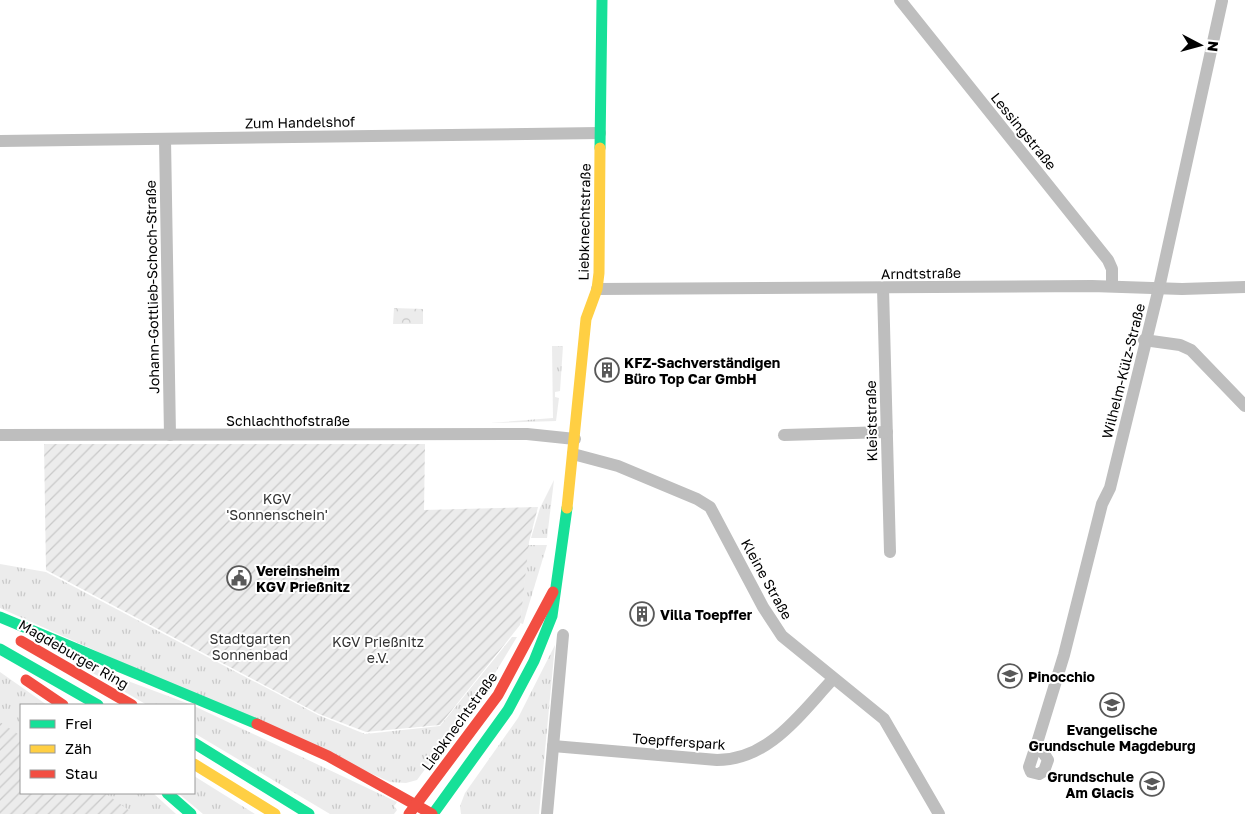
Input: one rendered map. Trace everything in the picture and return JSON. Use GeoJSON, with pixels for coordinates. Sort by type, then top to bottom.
{"type":"FeatureCollection","features":[{"type":"Feature","properties":{"kind":"main road","name":"Liebknechtstraße"},"geometry":{"type":"LineString","coordinates":[[433,814],[501,721],[516,697],[552,616],[575,439],[586,319],[597,289],[602,0]]}},
{"type":"Feature","properties":{"kind":"main road","name":"Liebknechtstraße"},"geometry":{"type":"LineString","coordinates":[[409,814],[494,701],[528,642],[541,610],[554,590]]}},
{"type":"Feature","properties":{"kind":"main road"},"geometry":{"type":"LineString","coordinates":[[0,617],[278,731],[358,771],[433,814]]}},
{"type":"Feature","properties":{"kind":"main road","name":"Magdeburger Ring"},"geometry":{"type":"LineString","coordinates":[[0,629],[130,704]]}},
{"type":"Feature","properties":{"kind":"main road"},"geometry":{"type":"LineString","coordinates":[[0,651],[18,674],[62,704]]}},
{"type":"Feature","properties":{"kind":"main road"},"geometry":{"type":"LineString","coordinates":[[0,651],[96,704]]}},
{"type":"Feature","properties":{"kind":"main road"},"geometry":{"type":"LineString","coordinates":[[195,744],[309,814]]}},
{"type":"Feature","properties":{"kind":"main road"},"geometry":{"type":"LineString","coordinates":[[195,765],[275,814]]}},
{"type":"Feature","properties":{"kind":"main road"},"geometry":{"type":"LineString","coordinates":[[168,794],[191,814]]}},
{"type":"Feature","properties":{"kind":"street","name":"Lessingstraße"},"geometry":{"type":"LineString","coordinates":[[900,0],[1108,260],[1112,270],[1112,286]]}},
{"type":"Feature","properties":{"kind":"street","name":"Wilhelm-Külz-Straße"},"geometry":{"type":"LineString","coordinates":[[1037,744],[1064,654],[1102,504],[1110,488],[1144,340],[1159,288],[1222,0]]}},
{"type":"Feature","properties":{"kind":"street","name":"Zum Handelshof"},"geometry":{"type":"LineString","coordinates":[[0,141],[600,133]]}},
{"type":"Feature","properties":{"kind":"street","name":"Johann-Gottlieb-Schoch-Straße"},"geometry":{"type":"LineString","coordinates":[[165,139],[170,436]]}},
{"type":"Feature","properties":{"kind":"street","name":"Arndtstraße"},"geometry":{"type":"LineString","coordinates":[[597,289],[1245,287]]}},
{"type":"Feature","properties":{"kind":"street","name":"Kleiststraße"},"geometry":{"type":"LineString","coordinates":[[883,288],[890,552]]}},
{"type":"Feature","properties":{"kind":"street"},"geometry":{"type":"LineString","coordinates":[[1144,340],[1180,346],[1191,350],[1245,406]]}},
{"type":"Feature","properties":{"kind":"street"},"geometry":{"type":"LineString","coordinates":[[784,435],[887,432]]}},
{"type":"Feature","properties":{"kind":"street","name":"Schlachthofstraße"},"geometry":{"type":"LineString","coordinates":[[0,435],[535,434],[575,439]]}},
{"type":"Feature","properties":{"kind":"street","name":"Kleine Straße"},"geometry":{"type":"LineString","coordinates":[[573,454],[618,466],[697,499],[710,507],[763,608],[782,636],[888,724],[939,814]]}},
{"type":"Feature","properties":{"kind":"street"},"geometry":{"type":"LineString","coordinates":[[547,814],[563,635]]}},
{"type":"Feature","properties":{"kind":"street","name":"Toepfferspark"},"geometry":{"type":"LineString","coordinates":[[553,746],[716,760],[745,757],[774,740],[833,679]]}},
{"type":"Feature","properties":{"kind":"green space"},"geometry":{"type":"Polygon","coordinates":[[[394,308],[423,309],[423,324],[393,324],[394,308]]]}},
{"type":"Feature","properties":{"kind":"green space"},"geometry":{"type":"Polygon","coordinates":[[[552,346],[563,346],[560,391],[555,392],[555,397],[559,398],[556,421],[490,423],[553,418],[552,346]]]}},
{"type":"Feature","properties":{"kind":"green space"},"geometry":{"type":"Polygon","coordinates":[[[44,444],[425,444],[424,510],[538,507],[529,542],[520,625],[440,725],[366,732],[319,714],[46,570],[44,444]]]}},
{"type":"Feature","properties":{"kind":"green space"},"geometry":{"type":"Polygon","coordinates":[[[554,480],[547,538],[531,538],[540,508],[554,480]]]}},
{"type":"Feature","properties":{"kind":"green space"},"geometry":{"type":"Polygon","coordinates":[[[528,545],[547,545],[523,624],[520,623],[528,545]]]}},
{"type":"Feature","properties":{"kind":"green space"},"geometry":{"type":"Polygon","coordinates":[[[0,564],[46,572],[318,715],[365,734],[440,726],[512,637],[517,637],[489,683],[417,780],[406,783],[390,782],[0,608],[0,564]]]}},
{"type":"Feature","properties":{"kind":"green space"},"geometry":{"type":"Polygon","coordinates":[[[555,645],[539,814],[461,814],[460,806],[465,793],[518,718],[555,645]]]}},
{"type":"Feature","properties":{"kind":"green space"},"geometry":{"type":"Polygon","coordinates":[[[69,659],[189,704],[145,704],[69,659]]]}},
{"type":"Feature","properties":{"kind":"green space"},"geometry":{"type":"Polygon","coordinates":[[[0,672],[46,704],[20,704],[20,737],[0,723],[0,672]]]}},
{"type":"Feature","properties":{"kind":"green space"},"geometry":{"type":"Polygon","coordinates":[[[195,706],[397,802],[394,806],[397,810],[394,814],[330,814],[195,734],[195,706]]]}},
{"type":"Feature","properties":{"kind":"green space"},"geometry":{"type":"Polygon","coordinates":[[[0,722],[20,735],[20,794],[106,794],[134,814],[0,814],[0,722]]]}},
{"type":"Feature","properties":{"kind":"green space"},"geometry":{"type":"Polygon","coordinates":[[[195,777],[255,814],[203,814],[179,794],[195,794],[195,777]]]}},
{"type":"Feature","properties":{"kind":"green space"},"geometry":{"type":"Polygon","coordinates":[[[101,794],[154,794],[176,814],[130,814],[101,794]]]}},
{"type":"Feature","properties":{"kind":"traffic: fast"},"geometry":{"type":"LineString","coordinates":[[600,148],[602,0]]}},
{"type":"Feature","properties":{"kind":"traffic: fast"},"geometry":{"type":"LineString","coordinates":[[433,814],[508,710],[534,661],[552,616],[567,508]]}},
{"type":"Feature","properties":{"kind":"traffic: fast"},"geometry":{"type":"LineString","coordinates":[[0,617],[257,724]]}},
{"type":"Feature","properties":{"kind":"traffic: fast"},"geometry":{"type":"LineString","coordinates":[[0,649],[96,704]]}},
{"type":"Feature","properties":{"kind":"traffic: fast"},"geometry":{"type":"LineString","coordinates":[[195,744],[309,814]]}},
{"type":"Feature","properties":{"kind":"traffic: fast"},"geometry":{"type":"LineString","coordinates":[[168,794],[191,814]]}},
{"type":"Feature","properties":{"kind":"traffic: slow"},"geometry":{"type":"LineString","coordinates":[[567,508],[586,319],[597,289],[599,273],[600,148]]}},
{"type":"Feature","properties":{"kind":"traffic: slow"},"geometry":{"type":"LineString","coordinates":[[195,765],[275,814]]}},
{"type":"Feature","properties":{"kind":"traffic: jam"},"geometry":{"type":"LineString","coordinates":[[409,814],[498,695],[553,592]]}},
{"type":"Feature","properties":{"kind":"traffic: jam"},"geometry":{"type":"LineString","coordinates":[[21,641],[130,704]]}},
{"type":"Feature","properties":{"kind":"traffic: jam"},"geometry":{"type":"LineString","coordinates":[[26,680],[62,704]]}},
{"type":"Feature","properties":{"kind":"traffic: jam"},"geometry":{"type":"LineString","coordinates":[[257,724],[328,756],[432,814]]}},
{"type":"Feature","properties":{"kind":"place","name":"KFZ-Sachverständigen Büro Top Car GmbH"},"geometry":{"type":"Point","coordinates":[607,370]}},
{"type":"Feature","properties":{"kind":"place","name":"Vereinsheim KGV Prießnitz"},"geometry":{"type":"Point","coordinates":[239,578]}},
{"type":"Feature","properties":{"kind":"place","name":"Villa Toepffer"},"geometry":{"type":"Point","coordinates":[642,614]}},
{"type":"Feature","properties":{"kind":"place","name":"Pinocchio"},"geometry":{"type":"Point","coordinates":[1010,676]}},
{"type":"Feature","properties":{"kind":"place","name":"Evangelische Grundschule Magdeburg"},"geometry":{"type":"Point","coordinates":[1112,705]}},
{"type":"Feature","properties":{"kind":"place","name":"Grundschule Am Glacis"},"geometry":{"type":"Point","coordinates":[1152,784]}},
{"type":"Feature","properties":{"kind":"park label","name":"KGV 'Sonnenschein'"},"geometry":{"type":"Point","coordinates":[277,506]}},
{"type":"Feature","properties":{"kind":"park label","name":"Stadtgarten Sonnenbad"},"geometry":{"type":"Point","coordinates":[250,646]}},
{"type":"Feature","properties":{"kind":"park label","name":"KGV Prießnitz e.V."},"geometry":{"type":"Point","coordinates":[378,650]}}]}
